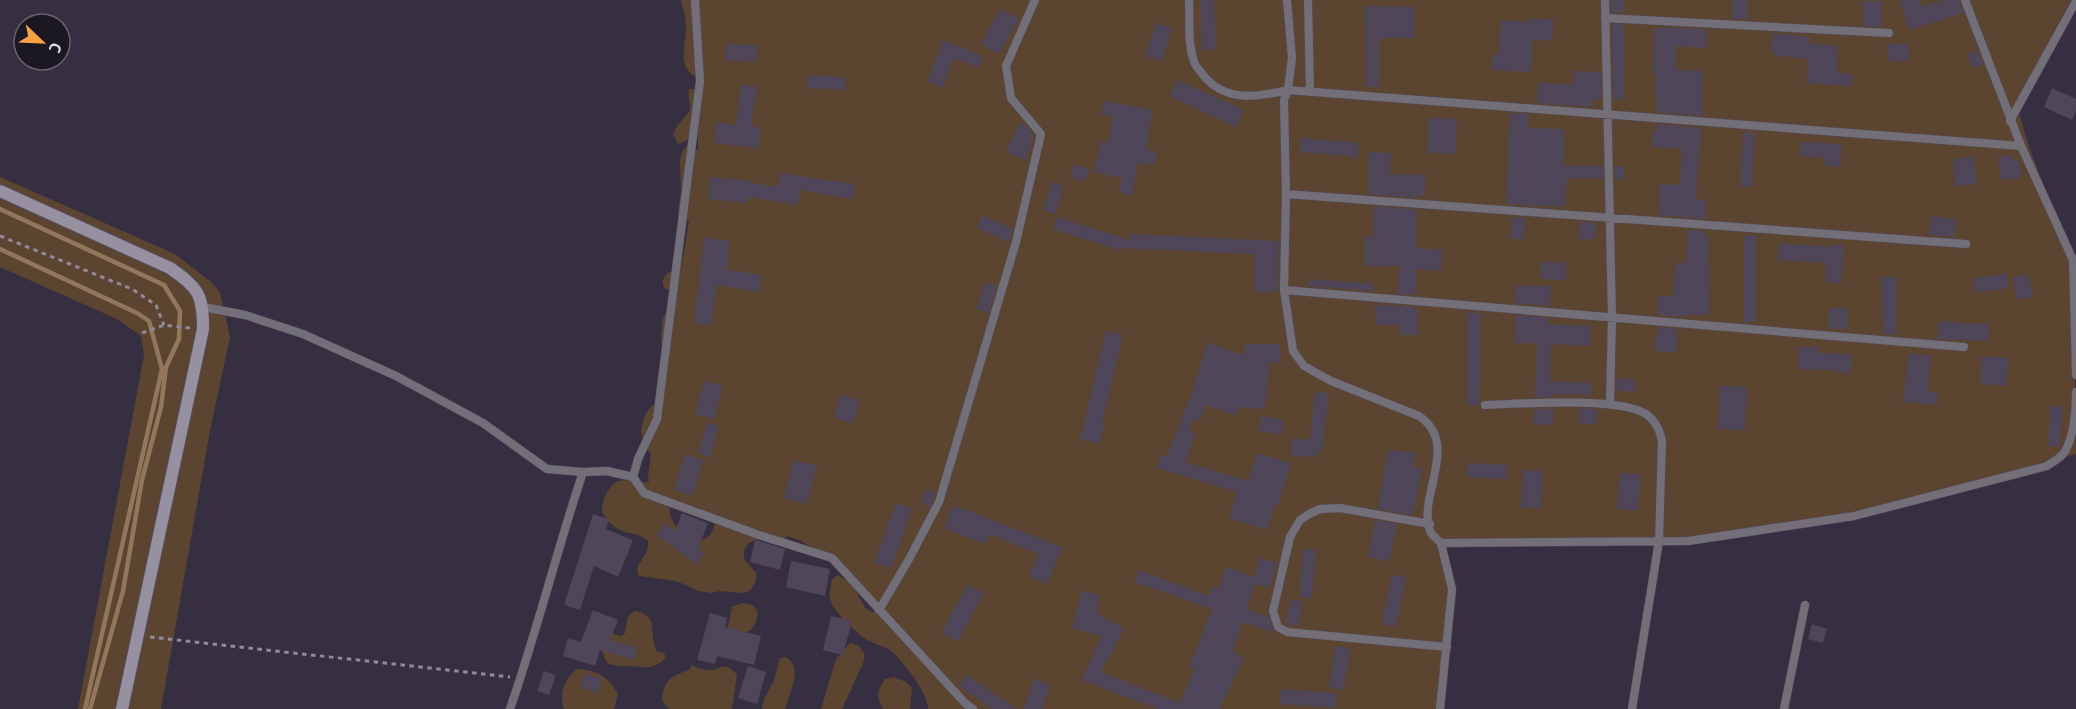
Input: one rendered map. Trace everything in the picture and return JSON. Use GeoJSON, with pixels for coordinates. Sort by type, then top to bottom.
{"type":"FeatureCollection","features":[{"type":"Feature","properties":{"kind":"main road"},"geometry":{"type":"LineString","coordinates":[[0,191],[170,268],[194,285],[203,307],[203,329],[122,709]]}},
{"type":"Feature","properties":{"kind":"lane"},"geometry":{"type":"LineString","coordinates":[[633,477],[638,459],[657,419],[700,81],[695,0]]}},
{"type":"Feature","properties":{"kind":"lane"},"geometry":{"type":"LineString","coordinates":[[879,610],[939,502],[1016,242],[1041,134],[1011,98],[1006,66],[1035,0]]}},
{"type":"Feature","properties":{"kind":"lane"},"geometry":{"type":"LineString","coordinates":[[1189,0],[1190,39],[1195,65],[1211,85],[1235,95],[1258,97],[1288,90],[2020,146]]}},
{"type":"Feature","properties":{"kind":"lane"},"geometry":{"type":"LineString","coordinates":[[1287,0],[1292,58],[1288,90],[1284,100],[1286,194],[1284,290],[1293,351],[1304,366],[1331,381],[1419,416],[1430,423],[1438,452],[1428,513],[1431,533],[1441,543],[1452,589],[1440,709]]}},
{"type":"Feature","properties":{"kind":"lane"},"geometry":{"type":"LineString","coordinates":[[1308,0],[1311,92]]}},
{"type":"Feature","properties":{"kind":"lane"},"geometry":{"type":"LineString","coordinates":[[1605,0],[1612,318],[1610,404]]}},
{"type":"Feature","properties":{"kind":"lane"},"geometry":{"type":"LineString","coordinates":[[1965,0],[2020,146],[2073,261],[2076,375]]}},
{"type":"Feature","properties":{"kind":"lane"},"geometry":{"type":"LineString","coordinates":[[2010,121],[2076,1]]}},
{"type":"Feature","properties":{"kind":"lane"},"geometry":{"type":"LineString","coordinates":[[1605,18],[1889,33]]}},
{"type":"Feature","properties":{"kind":"lane"},"geometry":{"type":"LineString","coordinates":[[1286,194],[1966,244]]}},
{"type":"Feature","properties":{"kind":"lane"},"geometry":{"type":"LineString","coordinates":[[1284,290],[1964,347]]}},
{"type":"Feature","properties":{"kind":"lane"},"geometry":{"type":"LineString","coordinates":[[203,307],[245,315],[303,334],[396,376],[483,423],[547,469],[607,471],[633,477],[644,494],[832,558],[964,706],[973,709]]}},
{"type":"Feature","properties":{"kind":"lane"},"geometry":{"type":"LineString","coordinates":[[1441,543],[1688,541],[1854,516],[2047,466],[2064,454],[2076,413],[2076,392]]}},
{"type":"Feature","properties":{"kind":"lane"},"geometry":{"type":"LineString","coordinates":[[1485,405],[1610,404],[1646,414],[1656,423],[1662,441],[1659,541],[1632,709]]}},
{"type":"Feature","properties":{"kind":"lane"},"geometry":{"type":"LineString","coordinates":[[510,709],[559,543],[583,471]]}},
{"type":"Feature","properties":{"kind":"lane"},"geometry":{"type":"LineString","coordinates":[[1430,524],[1340,508],[1320,509],[1309,514],[1300,520],[1290,537],[1273,611],[1278,627],[1287,632],[1447,647]]}},
{"type":"Feature","properties":{"kind":"lane"},"geometry":{"type":"LineString","coordinates":[[1784,709],[1805,605]]}},
{"type":"Feature","properties":{"kind":"path"},"geometry":{"type":"LineString","coordinates":[[0,236],[132,289],[156,305],[164,325]]}},
{"type":"Feature","properties":{"kind":"path"},"geometry":{"type":"LineString","coordinates":[[142,333],[164,325],[192,328]]}},
{"type":"Feature","properties":{"kind":"path"},"geometry":{"type":"LineString","coordinates":[[138,635],[521,678]]}},
{"type":"Feature","properties":{"kind":"shaded area"},"geometry":{"type":"Polygon","coordinates":[[[681,0],[2071,0],[2016,103],[2029,147],[2073,260],[2076,454],[1854,516],[1688,541],[1441,543],[1452,589],[1440,709],[928,709],[924,694],[896,656],[888,649],[862,636],[831,603],[832,579],[838,575],[852,584],[866,609],[878,614],[838,562],[799,540],[787,536],[784,539],[757,540],[751,542],[744,551],[744,559],[756,573],[756,581],[750,591],[711,593],[699,591],[676,581],[639,576],[637,572],[639,564],[646,553],[648,541],[638,535],[617,529],[603,513],[605,496],[616,482],[624,480],[649,482],[651,453],[643,442],[643,421],[649,409],[654,404],[659,404],[664,348],[661,344],[662,321],[665,314],[674,316],[678,291],[665,289],[663,281],[669,272],[681,269],[689,222],[680,216],[678,211],[681,192],[680,161],[687,145],[698,150],[698,135],[678,144],[673,134],[690,109],[689,89],[699,90],[700,73],[694,76],[689,72],[684,61],[686,24],[681,0]],[[669,500],[673,522],[681,531],[701,540],[712,532],[715,521],[712,516],[691,505],[669,500]]]}},
{"type":"Feature","properties":{"kind":"shaded area"},"geometry":{"type":"Polygon","coordinates":[[[0,177],[175,254],[211,282],[220,292],[230,337],[210,431],[161,709],[78,709],[144,355],[141,336],[117,319],[0,267],[0,177]]]}},
{"type":"Feature","properties":{"kind":"shaded area"},"geometry":{"type":"Polygon","coordinates":[[[742,603],[756,608],[758,616],[751,630],[738,636],[727,631],[732,607],[742,603]]]}},
{"type":"Feature","properties":{"kind":"shaded area"},"geometry":{"type":"Polygon","coordinates":[[[635,611],[643,613],[651,621],[654,645],[657,651],[664,653],[666,658],[656,665],[647,667],[617,666],[607,663],[598,641],[606,631],[621,636],[625,633],[628,618],[635,611]]]}},
{"type":"Feature","properties":{"kind":"shaded area"},"geometry":{"type":"Polygon","coordinates":[[[850,643],[859,646],[864,653],[864,661],[842,709],[821,709],[836,659],[850,643]]]}},
{"type":"Feature","properties":{"kind":"shaded area"},"geometry":{"type":"Polygon","coordinates":[[[785,657],[791,661],[795,673],[785,709],[762,709],[780,658],[785,657]]]}},
{"type":"Feature","properties":{"kind":"shaded area"},"geometry":{"type":"Polygon","coordinates":[[[691,665],[706,670],[725,666],[737,675],[732,709],[669,709],[662,700],[667,683],[678,674],[690,669],[691,665]]]}},
{"type":"Feature","properties":{"kind":"shaded area"},"geometry":{"type":"Polygon","coordinates":[[[577,669],[596,673],[611,683],[618,694],[614,709],[564,709],[562,697],[564,687],[569,677],[577,669]]]}},
{"type":"Feature","properties":{"kind":"shaded area"},"geometry":{"type":"Polygon","coordinates":[[[894,677],[906,682],[912,688],[910,709],[883,709],[879,701],[879,690],[885,679],[894,677]]]}},
{"type":"Feature","properties":{"kind":"building"},"geometry":{"type":"Polygon","coordinates":[[[1200,0],[1214,0],[1216,49],[1202,50],[1200,0]]]}},
{"type":"Feature","properties":{"kind":"building"},"geometry":{"type":"Polygon","coordinates":[[[1611,0],[1624,0],[1624,13],[1611,12],[1611,0]]]}},
{"type":"Feature","properties":{"kind":"building"},"geometry":{"type":"Polygon","coordinates":[[[1732,0],[1747,0],[1747,19],[1732,19],[1732,0]]]}},
{"type":"Feature","properties":{"kind":"building"},"geometry":{"type":"Polygon","coordinates":[[[1900,0],[1920,0],[1922,7],[1944,0],[1959,0],[1963,13],[1909,30],[1900,0]]]}},
{"type":"Feature","properties":{"kind":"building"},"geometry":{"type":"Polygon","coordinates":[[[1863,1],[1882,1],[1882,27],[1863,26],[1863,1]]]}},
{"type":"Feature","properties":{"kind":"building"},"geometry":{"type":"Polygon","coordinates":[[[1365,6],[1414,7],[1414,38],[1382,38],[1379,40],[1379,87],[1366,87],[1365,6]]]}},
{"type":"Feature","properties":{"kind":"building"},"geometry":{"type":"Polygon","coordinates":[[[1000,9],[1019,19],[999,54],[981,44],[1000,9]]]}},
{"type":"Feature","properties":{"kind":"building"},"geometry":{"type":"Polygon","coordinates":[[[1530,18],[1554,20],[1552,41],[1532,39],[1531,72],[1492,70],[1493,54],[1498,55],[1501,20],[1530,22],[1530,18]]]}},
{"type":"Feature","properties":{"kind":"building"},"geometry":{"type":"Polygon","coordinates":[[[1156,23],[1172,28],[1162,61],[1145,56],[1156,23]]]}},
{"type":"Feature","properties":{"kind":"building"},"geometry":{"type":"Polygon","coordinates":[[[1612,24],[1624,25],[1624,99],[1613,99],[1612,24]]]}},
{"type":"Feature","properties":{"kind":"building"},"geometry":{"type":"Polygon","coordinates":[[[1660,27],[1707,29],[1706,48],[1676,46],[1676,70],[1703,71],[1702,116],[1657,112],[1656,74],[1653,74],[1654,28],[1660,29],[1660,27]]]}},
{"type":"Feature","properties":{"kind":"building"},"geometry":{"type":"Polygon","coordinates":[[[1773,33],[1810,37],[1809,44],[1838,45],[1837,73],[1853,74],[1852,86],[1807,83],[1808,59],[1773,55],[1771,53],[1773,33]]]}},
{"type":"Feature","properties":{"kind":"building"},"geometry":{"type":"Polygon","coordinates":[[[943,40],[983,56],[979,68],[954,58],[943,88],[927,82],[943,40]]]}},
{"type":"Feature","properties":{"kind":"building"},"geometry":{"type":"Polygon","coordinates":[[[1907,43],[1909,60],[1888,62],[1887,45],[1907,43]]]}},
{"type":"Feature","properties":{"kind":"building"},"geometry":{"type":"Polygon","coordinates":[[[726,44],[757,45],[756,62],[725,60],[726,44]]]}},
{"type":"Feature","properties":{"kind":"building"},"geometry":{"type":"Polygon","coordinates":[[[1978,50],[1983,64],[1972,68],[1967,54],[1978,50]]]}},
{"type":"Feature","properties":{"kind":"building"},"geometry":{"type":"Polygon","coordinates":[[[1574,71],[1601,72],[1601,99],[1593,100],[1593,107],[1537,103],[1538,83],[1573,84],[1574,71]]]}},
{"type":"Feature","properties":{"kind":"building"},"geometry":{"type":"Polygon","coordinates":[[[809,75],[845,77],[845,90],[808,88],[809,75]]]}},
{"type":"Feature","properties":{"kind":"building"},"geometry":{"type":"Polygon","coordinates":[[[1177,80],[1244,110],[1236,127],[1170,96],[1177,80]]]}},
{"type":"Feature","properties":{"kind":"building"},"geometry":{"type":"Polygon","coordinates":[[[741,85],[757,87],[751,126],[761,128],[758,148],[714,143],[716,122],[736,125],[741,85]]]}},
{"type":"Feature","properties":{"kind":"building"},"geometry":{"type":"Polygon","coordinates":[[[2052,88],[2076,99],[2076,111],[2072,120],[2044,107],[2052,88]]]}},
{"type":"Feature","properties":{"kind":"building"},"geometry":{"type":"Polygon","coordinates":[[[1104,101],[1152,110],[1146,150],[1156,152],[1155,165],[1138,163],[1132,195],[1119,193],[1122,178],[1094,172],[1101,141],[1108,143],[1114,117],[1101,114],[1104,101]]]}},
{"type":"Feature","properties":{"kind":"building"},"geometry":{"type":"Polygon","coordinates":[[[1510,113],[1529,114],[1529,128],[1564,129],[1563,165],[1603,166],[1603,179],[1567,178],[1565,207],[1506,204],[1510,113]]]}},
{"type":"Feature","properties":{"kind":"building"},"geometry":{"type":"Polygon","coordinates":[[[1429,118],[1457,119],[1455,154],[1427,153],[1429,118]]]}},
{"type":"Feature","properties":{"kind":"building"},"geometry":{"type":"Polygon","coordinates":[[[1020,122],[1026,125],[1034,136],[1025,160],[1006,151],[1020,122]]]}},
{"type":"Feature","properties":{"kind":"building"},"geometry":{"type":"Polygon","coordinates":[[[1657,124],[1701,128],[1696,199],[1706,200],[1706,219],[1659,215],[1660,184],[1680,185],[1682,149],[1652,147],[1653,130],[1657,131],[1657,124]]]}},
{"type":"Feature","properties":{"kind":"building"},"geometry":{"type":"Polygon","coordinates":[[[1743,132],[1755,133],[1752,187],[1740,186],[1743,132]]]}},
{"type":"Feature","properties":{"kind":"building"},"geometry":{"type":"Polygon","coordinates":[[[1301,138],[1359,143],[1358,157],[1300,152],[1301,138]]]}},
{"type":"Feature","properties":{"kind":"building"},"geometry":{"type":"Polygon","coordinates":[[[1801,142],[1842,144],[1840,167],[1824,165],[1825,158],[1800,156],[1801,142]]]}},
{"type":"Feature","properties":{"kind":"building"},"geometry":{"type":"Polygon","coordinates":[[[1369,152],[1391,153],[1390,174],[1426,175],[1425,196],[1417,195],[1417,198],[1369,194],[1369,152]]]}},
{"type":"Feature","properties":{"kind":"building"},"geometry":{"type":"Polygon","coordinates":[[[2012,155],[2013,161],[2019,161],[2021,178],[2001,180],[1998,157],[2012,155]]]}},
{"type":"Feature","properties":{"kind":"building"},"geometry":{"type":"Polygon","coordinates":[[[1974,157],[1976,184],[1955,186],[1953,159],[1974,157]]]}},
{"type":"Feature","properties":{"kind":"building"},"geometry":{"type":"Polygon","coordinates":[[[1075,164],[1089,170],[1084,182],[1070,177],[1075,164]]]}},
{"type":"Feature","properties":{"kind":"building"},"geometry":{"type":"Polygon","coordinates":[[[1615,166],[1624,166],[1624,179],[1615,179],[1615,166]]]}},
{"type":"Feature","properties":{"kind":"building"},"geometry":{"type":"Polygon","coordinates":[[[780,173],[855,184],[853,199],[800,190],[798,205],[749,197],[748,203],[708,199],[710,177],[751,181],[751,183],[778,187],[780,173]]]}},
{"type":"Feature","properties":{"kind":"building"},"geometry":{"type":"Polygon","coordinates":[[[1052,182],[1064,186],[1055,214],[1043,210],[1052,182]]]}},
{"type":"Feature","properties":{"kind":"building"},"geometry":{"type":"Polygon","coordinates":[[[1374,206],[1417,210],[1416,248],[1443,250],[1441,271],[1416,269],[1416,295],[1398,294],[1399,266],[1365,266],[1365,237],[1373,237],[1374,206]]]}},
{"type":"Feature","properties":{"kind":"building"},"geometry":{"type":"Polygon","coordinates":[[[982,215],[1013,229],[1009,242],[977,228],[982,215]]]}},
{"type":"Feature","properties":{"kind":"building"},"geometry":{"type":"Polygon","coordinates":[[[1931,216],[1956,219],[1954,237],[1929,235],[1931,216]]]}},
{"type":"Feature","properties":{"kind":"building"},"geometry":{"type":"Polygon","coordinates":[[[1057,217],[1130,240],[1130,234],[1279,241],[1278,292],[1254,292],[1254,254],[1120,248],[1119,250],[1053,229],[1057,217]]]}},
{"type":"Feature","properties":{"kind":"building"},"geometry":{"type":"Polygon","coordinates":[[[1512,217],[1525,218],[1524,239],[1511,239],[1512,217]]]}},
{"type":"Feature","properties":{"kind":"building"},"geometry":{"type":"Polygon","coordinates":[[[1580,222],[1596,223],[1595,239],[1579,239],[1580,222]]]}},
{"type":"Feature","properties":{"kind":"building"},"geometry":{"type":"Polygon","coordinates":[[[1688,230],[1705,231],[1705,236],[1709,236],[1709,315],[1685,315],[1685,317],[1658,315],[1658,296],[1673,296],[1675,263],[1686,263],[1688,230]]]}},
{"type":"Feature","properties":{"kind":"building"},"geometry":{"type":"Polygon","coordinates":[[[1756,235],[1756,322],[1744,322],[1744,236],[1756,235]]]}},
{"type":"Feature","properties":{"kind":"building"},"geometry":{"type":"Polygon","coordinates":[[[704,238],[730,241],[727,270],[762,275],[760,292],[717,285],[711,325],[694,323],[704,238]]]}},
{"type":"Feature","properties":{"kind":"building"},"geometry":{"type":"Polygon","coordinates":[[[1779,243],[1832,247],[1832,244],[1844,245],[1841,283],[1826,283],[1826,263],[1778,260],[1779,243]]]}},
{"type":"Feature","properties":{"kind":"building"},"geometry":{"type":"Polygon","coordinates":[[[1541,262],[1566,263],[1566,280],[1541,279],[1541,262]]]}},
{"type":"Feature","properties":{"kind":"building"},"geometry":{"type":"Polygon","coordinates":[[[2007,274],[2009,288],[1975,292],[1973,278],[2007,274]]]}},
{"type":"Feature","properties":{"kind":"building"},"geometry":{"type":"Polygon","coordinates":[[[2029,275],[2033,297],[2016,299],[2013,277],[2029,275]]]}},
{"type":"Feature","properties":{"kind":"building"},"geometry":{"type":"Polygon","coordinates":[[[1881,277],[1897,277],[1896,335],[1883,334],[1881,277]]]}},
{"type":"Feature","properties":{"kind":"building"},"geometry":{"type":"Polygon","coordinates":[[[1309,279],[1374,284],[1373,291],[1309,286],[1309,279]]]}},
{"type":"Feature","properties":{"kind":"building"},"geometry":{"type":"Polygon","coordinates":[[[986,282],[997,286],[989,313],[976,309],[986,282]]]}},
{"type":"Feature","properties":{"kind":"building"},"geometry":{"type":"Polygon","coordinates":[[[1515,286],[1551,286],[1550,306],[1515,303],[1515,286]]]}},
{"type":"Feature","properties":{"kind":"building"},"geometry":{"type":"Polygon","coordinates":[[[1375,305],[1415,307],[1415,310],[1418,310],[1418,335],[1400,335],[1400,325],[1376,325],[1375,305]]]}},
{"type":"Feature","properties":{"kind":"building"},"geometry":{"type":"Polygon","coordinates":[[[1829,308],[1847,308],[1847,329],[1829,329],[1829,308]]]}},
{"type":"Feature","properties":{"kind":"building"},"geometry":{"type":"Polygon","coordinates":[[[1467,313],[1481,313],[1479,405],[1467,405],[1467,313]]]}},
{"type":"Feature","properties":{"kind":"building"},"geometry":{"type":"Polygon","coordinates":[[[1515,315],[1549,318],[1549,324],[1591,326],[1590,346],[1551,344],[1550,381],[1591,383],[1591,395],[1554,394],[1554,397],[1535,397],[1537,343],[1515,343],[1515,315]]]}},
{"type":"Feature","properties":{"kind":"building"},"geometry":{"type":"Polygon","coordinates":[[[1939,321],[1957,322],[1957,324],[1988,323],[1988,341],[1938,339],[1939,321]]]}},
{"type":"Feature","properties":{"kind":"building"},"geometry":{"type":"Polygon","coordinates":[[[1658,327],[1677,329],[1677,352],[1655,351],[1655,336],[1658,336],[1658,327]]]}},
{"type":"Feature","properties":{"kind":"building"},"geometry":{"type":"Polygon","coordinates":[[[1106,331],[1123,335],[1099,444],[1080,439],[1106,331]]]}},
{"type":"Feature","properties":{"kind":"building"},"geometry":{"type":"Polygon","coordinates":[[[1207,343],[1245,355],[1245,344],[1280,344],[1280,362],[1269,362],[1265,409],[1239,407],[1236,415],[1206,405],[1200,420],[1193,418],[1190,432],[1195,434],[1185,462],[1248,481],[1257,453],[1291,463],[1278,505],[1275,504],[1267,530],[1229,518],[1237,492],[1157,468],[1161,455],[1167,456],[1192,393],[1207,343]]]}},
{"type":"Feature","properties":{"kind":"building"},"geometry":{"type":"Polygon","coordinates":[[[1799,347],[1818,347],[1818,353],[1851,354],[1851,373],[1798,369],[1799,347]]]}},
{"type":"Feature","properties":{"kind":"building"},"geometry":{"type":"Polygon","coordinates":[[[1909,353],[1931,356],[1927,391],[1938,392],[1937,405],[1903,402],[1909,353]]]}},
{"type":"Feature","properties":{"kind":"building"},"geometry":{"type":"Polygon","coordinates":[[[1982,356],[2008,358],[2006,386],[1980,384],[1982,356]]]}},
{"type":"Feature","properties":{"kind":"building"},"geometry":{"type":"Polygon","coordinates":[[[1617,379],[1635,379],[1635,391],[1617,391],[1617,379]]]}},
{"type":"Feature","properties":{"kind":"building"},"geometry":{"type":"Polygon","coordinates":[[[704,381],[723,386],[714,419],[695,414],[704,381]]]}},
{"type":"Feature","properties":{"kind":"building"},"geometry":{"type":"Polygon","coordinates":[[[1720,386],[1747,387],[1745,430],[1718,429],[1720,386]]]}},
{"type":"Feature","properties":{"kind":"building"},"geometry":{"type":"Polygon","coordinates":[[[1315,392],[1329,393],[1322,451],[1318,450],[1318,457],[1291,456],[1291,439],[1310,439],[1315,392]]]}},
{"type":"Feature","properties":{"kind":"building"},"geometry":{"type":"Polygon","coordinates":[[[840,395],[859,400],[853,423],[834,418],[840,395]]]}},
{"type":"Feature","properties":{"kind":"building"},"geometry":{"type":"Polygon","coordinates":[[[2050,406],[2063,407],[2060,447],[2048,446],[2050,406]]]}},
{"type":"Feature","properties":{"kind":"building"},"geometry":{"type":"Polygon","coordinates":[[[1534,409],[1554,409],[1553,425],[1533,424],[1534,409]]]}},
{"type":"Feature","properties":{"kind":"building"},"geometry":{"type":"Polygon","coordinates":[[[1579,409],[1597,409],[1597,424],[1579,423],[1579,409]]]}},
{"type":"Feature","properties":{"kind":"building"},"geometry":{"type":"Polygon","coordinates":[[[1261,416],[1284,420],[1281,435],[1258,430],[1261,416]]]}},
{"type":"Feature","properties":{"kind":"building"},"geometry":{"type":"Polygon","coordinates":[[[707,423],[719,426],[710,457],[698,453],[707,423]]]}},
{"type":"Feature","properties":{"kind":"building"},"geometry":{"type":"Polygon","coordinates":[[[1388,450],[1415,453],[1413,467],[1422,468],[1413,515],[1378,509],[1388,450]]]}},
{"type":"Feature","properties":{"kind":"building"},"geometry":{"type":"Polygon","coordinates":[[[685,454],[703,460],[693,496],[674,490],[685,454]]]}},
{"type":"Feature","properties":{"kind":"building"},"geometry":{"type":"Polygon","coordinates":[[[794,460],[817,466],[807,504],[784,498],[794,460]]]}},
{"type":"Feature","properties":{"kind":"building"},"geometry":{"type":"Polygon","coordinates":[[[1467,463],[1507,465],[1507,479],[1466,477],[1467,463]]]}},
{"type":"Feature","properties":{"kind":"building"},"geometry":{"type":"Polygon","coordinates":[[[1523,470],[1543,471],[1541,508],[1521,508],[1523,470]]]}},
{"type":"Feature","properties":{"kind":"building"},"geometry":{"type":"Polygon","coordinates":[[[1620,473],[1640,474],[1638,510],[1617,509],[1620,473]]]}},
{"type":"Feature","properties":{"kind":"building"},"geometry":{"type":"Polygon","coordinates":[[[926,489],[935,493],[930,507],[921,503],[926,489]]]}},
{"type":"Feature","properties":{"kind":"building"},"geometry":{"type":"Polygon","coordinates":[[[896,503],[912,509],[891,568],[874,563],[896,503]]]}},
{"type":"Feature","properties":{"kind":"building"},"geometry":{"type":"Polygon","coordinates":[[[953,505],[1062,547],[1047,584],[1029,576],[1038,554],[989,534],[985,544],[944,528],[953,505]]]}},
{"type":"Feature","properties":{"kind":"building"},"geometry":{"type":"Polygon","coordinates":[[[682,513],[708,523],[698,549],[704,553],[696,564],[656,535],[665,524],[675,531],[682,513]]]}},
{"type":"Feature","properties":{"kind":"building"},"geometry":{"type":"Polygon","coordinates":[[[593,514],[609,519],[606,529],[633,540],[618,577],[594,566],[580,610],[564,605],[593,514]]]}},
{"type":"Feature","properties":{"kind":"building"},"geometry":{"type":"Polygon","coordinates":[[[1375,520],[1397,524],[1389,561],[1368,557],[1375,520]]]}},
{"type":"Feature","properties":{"kind":"building"},"geometry":{"type":"Polygon","coordinates":[[[755,540],[785,549],[780,570],[750,562],[755,540]]]}},
{"type":"Feature","properties":{"kind":"building"},"geometry":{"type":"Polygon","coordinates":[[[1303,549],[1316,550],[1312,598],[1299,597],[1303,549]]]}},
{"type":"Feature","properties":{"kind":"building"},"geometry":{"type":"Polygon","coordinates":[[[1259,558],[1277,563],[1270,588],[1255,584],[1246,609],[1269,617],[1273,630],[1272,632],[1243,622],[1232,651],[1244,658],[1219,709],[1158,709],[1082,680],[1101,636],[1072,628],[1082,591],[1100,595],[1096,613],[1124,628],[1101,672],[1180,703],[1195,669],[1189,667],[1212,609],[1135,582],[1139,570],[1209,596],[1212,586],[1219,589],[1226,567],[1254,577],[1259,558]]]}},
{"type":"Feature","properties":{"kind":"building"},"geometry":{"type":"Polygon","coordinates":[[[791,561],[830,569],[825,596],[786,587],[791,561]]]}},
{"type":"Feature","properties":{"kind":"building"},"geometry":{"type":"Polygon","coordinates":[[[1392,575],[1406,577],[1396,627],[1382,624],[1392,575]]]}},
{"type":"Feature","properties":{"kind":"building"},"geometry":{"type":"Polygon","coordinates":[[[967,585],[984,593],[958,641],[942,633],[967,585]]]}},
{"type":"Feature","properties":{"kind":"building"},"geometry":{"type":"Polygon","coordinates":[[[1290,600],[1302,601],[1298,626],[1286,624],[1290,600]]]}},
{"type":"Feature","properties":{"kind":"building"},"geometry":{"type":"Polygon","coordinates":[[[593,610],[618,620],[610,640],[637,647],[633,660],[600,650],[595,666],[563,656],[568,638],[581,642],[593,610]]]}},
{"type":"Feature","properties":{"kind":"building"},"geometry":{"type":"Polygon","coordinates":[[[710,613],[727,618],[725,627],[761,636],[754,665],[717,656],[715,664],[697,660],[710,613]]]}},
{"type":"Feature","properties":{"kind":"building"},"geometry":{"type":"Polygon","coordinates":[[[831,616],[852,621],[843,655],[823,650],[831,616]]]}},
{"type":"Feature","properties":{"kind":"building"},"geometry":{"type":"Polygon","coordinates":[[[1812,624],[1827,629],[1823,643],[1808,639],[1812,624]]]}},
{"type":"Feature","properties":{"kind":"building"},"geometry":{"type":"Polygon","coordinates":[[[1335,646],[1350,648],[1344,690],[1329,688],[1335,646]]]}},
{"type":"Feature","properties":{"kind":"building"},"geometry":{"type":"Polygon","coordinates":[[[748,666],[766,672],[757,704],[738,698],[748,666]]]}},
{"type":"Feature","properties":{"kind":"building"},"geometry":{"type":"Polygon","coordinates":[[[544,671],[556,675],[549,695],[537,691],[544,671]]]}},
{"type":"Feature","properties":{"kind":"building"},"geometry":{"type":"Polygon","coordinates":[[[585,673],[602,679],[597,693],[580,687],[585,673]]]}},
{"type":"Feature","properties":{"kind":"building"},"geometry":{"type":"Polygon","coordinates":[[[967,675],[1017,709],[993,709],[959,686],[967,675]]]}},
{"type":"Feature","properties":{"kind":"building"},"geometry":{"type":"Polygon","coordinates":[[[1034,679],[1050,685],[1042,709],[1024,709],[1034,679]]]}},
{"type":"Feature","properties":{"kind":"building"},"geometry":{"type":"Polygon","coordinates":[[[1281,689],[1337,693],[1336,708],[1280,704],[1281,689]]]}},
{"type":"Feature","properties":{"kind":"waterway"},"geometry":{"type":"LineString","coordinates":[[0,209],[164,285],[180,311],[179,339],[166,367],[161,407],[142,480],[123,591],[90,709]]}},
{"type":"Feature","properties":{"kind":"waterway"},"geometry":{"type":"LineString","coordinates":[[0,249],[137,313],[149,321],[162,369],[85,709]]}}]}
